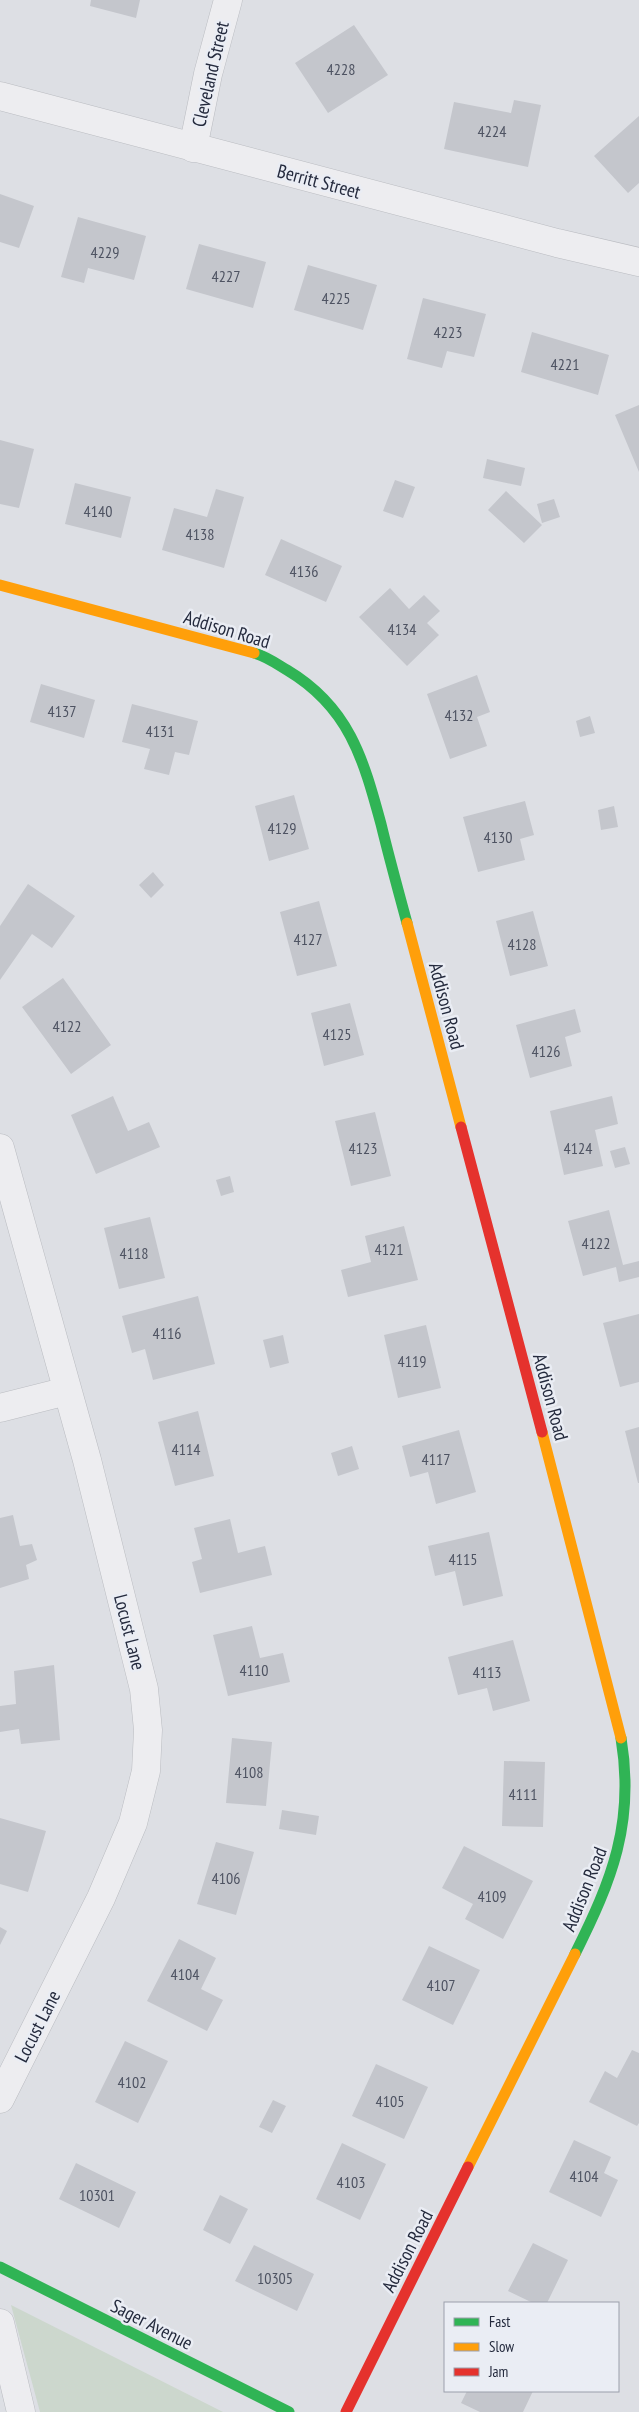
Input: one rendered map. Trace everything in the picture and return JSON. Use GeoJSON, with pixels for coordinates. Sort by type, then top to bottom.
{"type":"FeatureCollection","features":[{"type":"Feature","properties":{"kind":"street","name":"Cleveland Street"},"geometry":{"type":"LineString","coordinates":[[193,148],[208,74],[228,0]]}},
{"type":"Feature","properties":{"kind":"street","name":"Berritt Street"},"geometry":{"type":"LineString","coordinates":[[0,96],[193,148],[639,262]]}},
{"type":"Feature","properties":{"kind":"street","name":"Addison Road"},"geometry":{"type":"LineString","coordinates":[[0,585],[258,654],[293,671],[316,689],[340,715],[356,740],[369,777],[622,1735],[627,1788],[621,1842],[602,1900],[346,2412]]}},
{"type":"Feature","properties":{"kind":"street","name":"Locust Lane"},"geometry":{"type":"LineString","coordinates":[[0,1148],[87,1460],[144,1689],[148,1730],[146,1771],[133,1822],[101,1898],[0,2099]]}},
{"type":"Feature","properties":{"kind":"street"},"geometry":{"type":"LineString","coordinates":[[0,1408],[67,1390]]}},
{"type":"Feature","properties":{"kind":"street","name":"Sager Avenue"},"geometry":{"type":"LineString","coordinates":[[0,2267],[289,2412]]}},
{"type":"Feature","properties":{"kind":"street"},"geometry":{"type":"LineString","coordinates":[[0,2322],[21,2412]]}},
{"type":"Feature","properties":{"kind":"shaded area"},"geometry":{"type":"Polygon","coordinates":[[[11,2305],[223,2412],[40,2412],[11,2305]]]}},
{"type":"Feature","properties":{"kind":"building"},"geometry":{"type":"Polygon","coordinates":[[[91,0],[140,0],[136,18],[90,6],[91,0]]]}},
{"type":"Feature","properties":{"kind":"building"},"geometry":{"type":"Polygon","coordinates":[[[354,25],[388,75],[328,113],[295,63],[354,25]]]}},
{"type":"Feature","properties":{"kind":"building"},"geometry":{"type":"Polygon","coordinates":[[[514,100],[541,105],[528,167],[444,149],[454,102],[511,113],[514,100]]]}},
{"type":"Feature","properties":{"kind":"building"},"geometry":{"type":"Polygon","coordinates":[[[639,116],[639,183],[628,193],[594,156],[639,116]]]}},
{"type":"Feature","properties":{"kind":"building"},"geometry":{"type":"Polygon","coordinates":[[[0,194],[34,206],[19,248],[0,242],[0,194]]]}},
{"type":"Feature","properties":{"kind":"building"},"geometry":{"type":"Polygon","coordinates":[[[78,217],[146,236],[134,280],[88,268],[84,283],[61,277],[78,217]]]}},
{"type":"Feature","properties":{"kind":"building"},"geometry":{"type":"Polygon","coordinates":[[[199,244],[266,262],[253,308],[186,289],[199,244]]]}},
{"type":"Feature","properties":{"kind":"building"},"geometry":{"type":"Polygon","coordinates":[[[308,265],[377,285],[363,330],[294,310],[308,265]]]}},
{"type":"Feature","properties":{"kind":"building"},"geometry":{"type":"Polygon","coordinates":[[[423,298],[486,314],[474,357],[447,351],[442,368],[407,359],[423,298]]]}},
{"type":"Feature","properties":{"kind":"building"},"geometry":{"type":"Polygon","coordinates":[[[532,332],[609,355],[598,395],[521,372],[532,332]]]}},
{"type":"Feature","properties":{"kind":"building"},"geometry":{"type":"Polygon","coordinates":[[[639,405],[639,472],[615,415],[639,405]]]}},
{"type":"Feature","properties":{"kind":"building"},"geometry":{"type":"Polygon","coordinates":[[[0,440],[34,449],[19,508],[0,504],[0,440]]]}},
{"type":"Feature","properties":{"kind":"building"},"geometry":{"type":"Polygon","coordinates":[[[487,459],[525,468],[521,486],[483,478],[487,459]]]}},
{"type":"Feature","properties":{"kind":"building"},"geometry":{"type":"Polygon","coordinates":[[[395,480],[415,487],[403,518],[383,511],[395,480]]]}},
{"type":"Feature","properties":{"kind":"building"},"geometry":{"type":"Polygon","coordinates":[[[75,483],[131,497],[121,538],[65,524],[75,483]]]}},
{"type":"Feature","properties":{"kind":"building"},"geometry":{"type":"Polygon","coordinates":[[[216,489],[244,497],[224,568],[162,550],[174,508],[207,517],[216,489]]]}},
{"type":"Feature","properties":{"kind":"building"},"geometry":{"type":"Polygon","coordinates":[[[506,491],[542,525],[524,543],[488,510],[506,491]]]}},
{"type":"Feature","properties":{"kind":"building"},"geometry":{"type":"Polygon","coordinates":[[[554,499],[560,517],[542,523],[537,504],[554,499]]]}},
{"type":"Feature","properties":{"kind":"building"},"geometry":{"type":"Polygon","coordinates":[[[281,539],[342,566],[326,602],[265,575],[281,539]]]}},
{"type":"Feature","properties":{"kind":"building"},"geometry":{"type":"Polygon","coordinates":[[[390,588],[409,609],[424,595],[440,611],[427,623],[439,635],[407,666],[359,617],[390,588]]]}},
{"type":"Feature","properties":{"kind":"building"},"geometry":{"type":"Polygon","coordinates":[[[477,675],[490,712],[477,717],[487,746],[450,759],[427,694],[477,675]]]}},
{"type":"Feature","properties":{"kind":"building"},"geometry":{"type":"Polygon","coordinates":[[[41,684],[95,700],[84,738],[30,722],[41,684]]]}},
{"type":"Feature","properties":{"kind":"building"},"geometry":{"type":"Polygon","coordinates":[[[132,704],[198,721],[189,755],[175,752],[169,775],[144,769],[150,749],[122,742],[132,704]]]}},
{"type":"Feature","properties":{"kind":"building"},"geometry":{"type":"Polygon","coordinates":[[[590,716],[595,733],[580,737],[576,721],[590,716]]]}},
{"type":"Feature","properties":{"kind":"building"},"geometry":{"type":"Polygon","coordinates":[[[294,795],[309,849],[269,861],[255,806],[294,795]]]}},
{"type":"Feature","properties":{"kind":"building"},"geometry":{"type":"Polygon","coordinates":[[[525,801],[534,835],[520,839],[525,860],[478,872],[463,817],[525,801]]]}},
{"type":"Feature","properties":{"kind":"building"},"geometry":{"type":"Polygon","coordinates":[[[614,806],[618,827],[601,830],[598,810],[614,806]]]}},
{"type":"Feature","properties":{"kind":"building"},"geometry":{"type":"Polygon","coordinates":[[[153,872],[164,885],[151,898],[139,885],[153,872]]]}},
{"type":"Feature","properties":{"kind":"building"},"geometry":{"type":"Polygon","coordinates":[[[28,884],[75,916],[52,948],[32,934],[0,980],[0,926],[28,884]]]}},
{"type":"Feature","properties":{"kind":"building"},"geometry":{"type":"Polygon","coordinates":[[[319,901],[337,966],[297,976],[280,912],[319,901]]]}},
{"type":"Feature","properties":{"kind":"building"},"geometry":{"type":"Polygon","coordinates":[[[533,911],[548,966],[510,976],[496,921],[533,911]]]}},
{"type":"Feature","properties":{"kind":"building"},"geometry":{"type":"Polygon","coordinates":[[[63,978],[111,1045],[71,1074],[22,1007],[63,978]]]}},
{"type":"Feature","properties":{"kind":"building"},"geometry":{"type":"Polygon","coordinates":[[[350,1003],[364,1055],[324,1066],[311,1013],[350,1003]]]}},
{"type":"Feature","properties":{"kind":"building"},"geometry":{"type":"Polygon","coordinates":[[[575,1009],[581,1032],[565,1037],[572,1066],[530,1078],[516,1025],[575,1009]]]}},
{"type":"Feature","properties":{"kind":"building"},"geometry":{"type":"Polygon","coordinates":[[[113,1096],[128,1131],[149,1122],[160,1147],[96,1174],[71,1115],[113,1096]]]}},
{"type":"Feature","properties":{"kind":"building"},"geometry":{"type":"Polygon","coordinates":[[[612,1096],[618,1124],[595,1130],[603,1166],[564,1175],[550,1111],[612,1096]]]}},
{"type":"Feature","properties":{"kind":"building"},"geometry":{"type":"Polygon","coordinates":[[[375,1112],[391,1176],[351,1186],[335,1121],[375,1112]]]}},
{"type":"Feature","properties":{"kind":"building"},"geometry":{"type":"Polygon","coordinates":[[[625,1147],[630,1164],[615,1168],[610,1151],[625,1147]]]}},
{"type":"Feature","properties":{"kind":"building"},"geometry":{"type":"Polygon","coordinates":[[[230,1176],[234,1192],[221,1196],[216,1180],[230,1176]]]}},
{"type":"Feature","properties":{"kind":"building"},"geometry":{"type":"Polygon","coordinates":[[[609,1210],[623,1265],[639,1261],[639,1277],[619,1282],[616,1267],[583,1276],[568,1221],[609,1210]]]}},
{"type":"Feature","properties":{"kind":"building"},"geometry":{"type":"Polygon","coordinates":[[[150,1217],[165,1278],[119,1289],[104,1228],[150,1217]]]}},
{"type":"Feature","properties":{"kind":"building"},"geometry":{"type":"Polygon","coordinates":[[[404,1226],[418,1280],[348,1297],[341,1270],[371,1262],[365,1236],[404,1226]]]}},
{"type":"Feature","properties":{"kind":"building"},"geometry":{"type":"Polygon","coordinates":[[[198,1296],[215,1364],[153,1380],[145,1349],[132,1353],[122,1316],[198,1296]]]}},
{"type":"Feature","properties":{"kind":"building"},"geometry":{"type":"Polygon","coordinates":[[[639,1314],[639,1382],[620,1387],[603,1323],[639,1314]]]}},
{"type":"Feature","properties":{"kind":"building"},"geometry":{"type":"Polygon","coordinates":[[[426,1325],[441,1388],[398,1398],[384,1335],[426,1325]]]}},
{"type":"Feature","properties":{"kind":"building"},"geometry":{"type":"Polygon","coordinates":[[[283,1335],[289,1363],[270,1368],[263,1340],[283,1335]]]}},
{"type":"Feature","properties":{"kind":"building"},"geometry":{"type":"Polygon","coordinates":[[[198,1411],[214,1476],[175,1486],[158,1422],[198,1411]]]}},
{"type":"Feature","properties":{"kind":"building"},"geometry":{"type":"Polygon","coordinates":[[[639,1427],[639,1483],[638,1483],[625,1431],[639,1427]]]}},
{"type":"Feature","properties":{"kind":"building"},"geometry":{"type":"Polygon","coordinates":[[[459,1430],[476,1492],[436,1504],[428,1472],[410,1477],[402,1446],[459,1430]]]}},
{"type":"Feature","properties":{"kind":"building"},"geometry":{"type":"Polygon","coordinates":[[[352,1446],[359,1469],[338,1476],[331,1453],[352,1446]]]}},
{"type":"Feature","properties":{"kind":"building"},"geometry":{"type":"Polygon","coordinates":[[[13,1515],[20,1546],[32,1544],[37,1560],[26,1565],[29,1579],[0,1588],[0,1518],[13,1515]]]}},
{"type":"Feature","properties":{"kind":"building"},"geometry":{"type":"Polygon","coordinates":[[[230,1519],[238,1553],[265,1546],[272,1575],[200,1593],[192,1562],[202,1559],[194,1528],[230,1519]]]}},
{"type":"Feature","properties":{"kind":"building"},"geometry":{"type":"Polygon","coordinates":[[[489,1532],[503,1596],[463,1606],[455,1571],[435,1576],[428,1546],[489,1532]]]}},
{"type":"Feature","properties":{"kind":"building"},"geometry":{"type":"Polygon","coordinates":[[[252,1626],[260,1658],[283,1653],[290,1682],[228,1696],[213,1635],[252,1626]]]}},
{"type":"Feature","properties":{"kind":"building"},"geometry":{"type":"Polygon","coordinates":[[[513,1640],[530,1701],[493,1711],[487,1688],[458,1695],[448,1657],[513,1640]]]}},
{"type":"Feature","properties":{"kind":"building"},"geometry":{"type":"Polygon","coordinates":[[[54,1665],[60,1740],[21,1744],[19,1729],[0,1732],[0,1706],[16,1704],[14,1671],[54,1665]]]}},
{"type":"Feature","properties":{"kind":"building"},"geometry":{"type":"Polygon","coordinates":[[[232,1738],[272,1742],[266,1806],[226,1803],[232,1738]]]}},
{"type":"Feature","properties":{"kind":"building"},"geometry":{"type":"Polygon","coordinates":[[[504,1761],[545,1762],[543,1827],[502,1826],[504,1761]]]}},
{"type":"Feature","properties":{"kind":"building"},"geometry":{"type":"Polygon","coordinates":[[[282,1810],[319,1816],[316,1835],[279,1829],[282,1810]]]}},
{"type":"Feature","properties":{"kind":"building"},"geometry":{"type":"Polygon","coordinates":[[[0,1818],[46,1831],[28,1892],[0,1884],[0,1818]]]}},
{"type":"Feature","properties":{"kind":"building"},"geometry":{"type":"Polygon","coordinates":[[[216,1842],[254,1852],[236,1915],[197,1904],[216,1842]]]}},
{"type":"Feature","properties":{"kind":"building"},"geometry":{"type":"Polygon","coordinates":[[[464,1846],[533,1881],[503,1939],[465,1919],[473,1904],[442,1888],[464,1846]]]}},
{"type":"Feature","properties":{"kind":"building"},"geometry":{"type":"Polygon","coordinates":[[[0,1927],[7,1931],[0,1945],[0,1927]]]}},
{"type":"Feature","properties":{"kind":"building"},"geometry":{"type":"Polygon","coordinates":[[[179,1939],[216,1958],[201,1989],[223,2000],[207,2031],[147,2001],[179,1939]]]}},
{"type":"Feature","properties":{"kind":"building"},"geometry":{"type":"Polygon","coordinates":[[[429,1946],[480,1970],[453,2025],[402,2000],[429,1946]]]}},
{"type":"Feature","properties":{"kind":"building"},"geometry":{"type":"Polygon","coordinates":[[[125,2041],[168,2061],[138,2123],[95,2102],[125,2041]]]}},
{"type":"Feature","properties":{"kind":"building"},"geometry":{"type":"Polygon","coordinates":[[[632,2050],[639,2053],[639,2123],[637,2126],[589,2102],[605,2071],[617,2078],[632,2050]]]}},
{"type":"Feature","properties":{"kind":"building"},"geometry":{"type":"Polygon","coordinates":[[[376,2064],[428,2087],[404,2139],[352,2116],[376,2064]]]}},
{"type":"Feature","properties":{"kind":"building"},"geometry":{"type":"Polygon","coordinates":[[[273,2100],[286,2106],[272,2133],[259,2127],[273,2100]]]}},
{"type":"Feature","properties":{"kind":"building"},"geometry":{"type":"Polygon","coordinates":[[[574,2140],[611,2157],[604,2173],[618,2180],[601,2217],[549,2192],[574,2140]]]}},
{"type":"Feature","properties":{"kind":"building"},"geometry":{"type":"Polygon","coordinates":[[[342,2143],[386,2164],[360,2220],[316,2199],[342,2143]]]}},
{"type":"Feature","properties":{"kind":"building"},"geometry":{"type":"Polygon","coordinates":[[[76,2163],[136,2192],[119,2228],[59,2199],[76,2163]]]}},
{"type":"Feature","properties":{"kind":"building"},"geometry":{"type":"Polygon","coordinates":[[[220,2195],[248,2209],[230,2244],[203,2230],[220,2195]]]}},
{"type":"Feature","properties":{"kind":"building"},"geometry":{"type":"Polygon","coordinates":[[[533,2243],[568,2260],[547,2302],[531,2302],[508,2291],[533,2243]]]}},
{"type":"Feature","properties":{"kind":"building"},"geometry":{"type":"Polygon","coordinates":[[[254,2245],[314,2274],[297,2311],[235,2281],[254,2245]]]}},
{"type":"Feature","properties":{"kind":"building"},"geometry":{"type":"Polygon","coordinates":[[[466,2392],[533,2392],[523,2412],[480,2412],[461,2403],[466,2392]]]}},
{"type":"Feature","properties":{"kind":"traffic: fast"},"geometry":{"type":"LineString","coordinates":[[254,653],[271,660],[308,685],[325,700],[350,736],[360,756],[367,777],[407,923]]}},
{"type":"Feature","properties":{"kind":"traffic: fast"},"geometry":{"type":"LineString","coordinates":[[575,1954],[600,1901],[610,1876],[617,1850],[625,1797],[625,1769],[621,1738]]}},
{"type":"Feature","properties":{"kind":"traffic: fast"},"geometry":{"type":"LineString","coordinates":[[0,2267],[289,2412]]}},
{"type":"Feature","properties":{"kind":"traffic: slow"},"geometry":{"type":"LineString","coordinates":[[0,585],[254,653]]}},
{"type":"Feature","properties":{"kind":"traffic: slow"},"geometry":{"type":"LineString","coordinates":[[407,923],[461,1127]]}},
{"type":"Feature","properties":{"kind":"traffic: slow"},"geometry":{"type":"LineString","coordinates":[[542,1432],[621,1738]]}},
{"type":"Feature","properties":{"kind":"traffic: slow"},"geometry":{"type":"LineString","coordinates":[[468,2167],[575,1954]]}},
{"type":"Feature","properties":{"kind":"traffic: jam"},"geometry":{"type":"LineString","coordinates":[[461,1127],[542,1432]]}},
{"type":"Feature","properties":{"kind":"traffic: jam"},"geometry":{"type":"LineString","coordinates":[[346,2412],[468,2167]]}}]}
